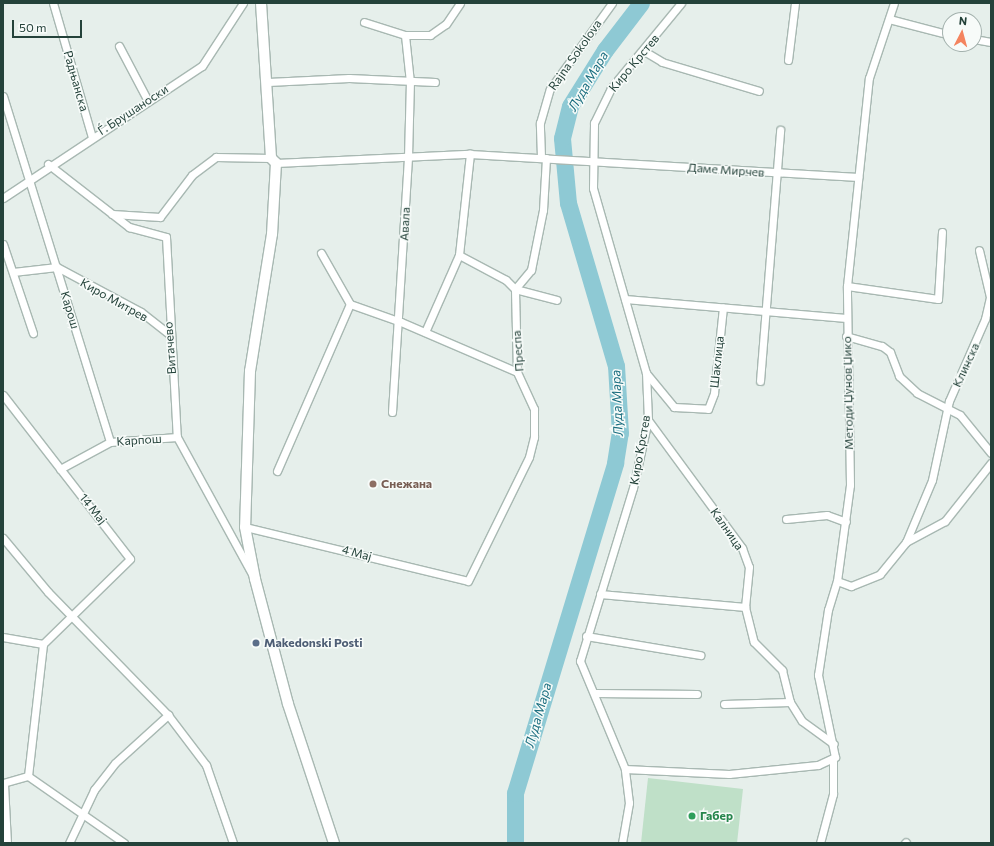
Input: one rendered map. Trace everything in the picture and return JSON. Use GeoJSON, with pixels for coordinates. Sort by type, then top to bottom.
{"type":"FeatureCollection","features":[{"type":"Feature","properties":{"kind":"main road"},"geometry":{"type":"LineString","coordinates":[[261,3],[273,160],[272,234],[250,371],[245,527],[254,579],[288,704],[334,843]]}},
{"type":"Feature","properties":{"kind":"street","name":"Радњанска"},"geometry":{"type":"LineString","coordinates":[[53,3],[92,137]]}},
{"type":"Feature","properties":{"kind":"street","name":"Ѓ. Брушаноски"},"geometry":{"type":"LineString","coordinates":[[3,198],[48,164],[202,66],[243,3]]}},
{"type":"Feature","properties":{"kind":"street"},"geometry":{"type":"LineString","coordinates":[[364,22],[405,35],[430,35],[446,24],[460,3]]}},
{"type":"Feature","properties":{"kind":"street","name":"Rajna Sokolova"},"geometry":{"type":"LineString","coordinates":[[543,158],[540,123],[550,89],[612,3]]}},
{"type":"Feature","properties":{"kind":"street","name":"Киро Крстев"},"geometry":{"type":"LineString","coordinates":[[622,843],[629,803],[625,769],[595,693],[580,661],[586,636],[633,488],[648,420],[646,372],[593,188],[595,161],[594,123],[610,88],[644,51],[681,3]]}},
{"type":"Feature","properties":{"kind":"street"},"geometry":{"type":"LineString","coordinates":[[788,60],[795,3]]}},
{"type":"Feature","properties":{"kind":"street","name":"Методи Џунов Џико"},"geometry":{"type":"LineString","coordinates":[[820,843],[833,794],[834,744],[818,675],[828,610],[837,581],[850,485],[846,336],[847,286],[869,78],[894,3]]}},
{"type":"Feature","properties":{"kind":"street"},"geometry":{"type":"LineString","coordinates":[[889,19],[942,33]]}},
{"type":"Feature","properties":{"kind":"street","name":"Авала"},"geometry":{"type":"LineString","coordinates":[[392,412],[400,322],[408,157],[410,82],[405,35]]}},
{"type":"Feature","properties":{"kind":"street"},"geometry":{"type":"LineString","coordinates":[[119,46],[148,101]]}},
{"type":"Feature","properties":{"kind":"street"},"geometry":{"type":"LineString","coordinates":[[644,51],[662,62],[759,91]]}},
{"type":"Feature","properties":{"kind":"street"},"geometry":{"type":"LineString","coordinates":[[268,82],[349,78],[435,82]]}},
{"type":"Feature","properties":{"kind":"street","name":"Карош"},"geometry":{"type":"LineString","coordinates":[[3,96],[110,442]]}},
{"type":"Feature","properties":{"kind":"street"},"geometry":{"type":"LineString","coordinates":[[760,381],[764,311],[780,130]]}},
{"type":"Feature","properties":{"kind":"street"},"geometry":{"type":"LineString","coordinates":[[425,332],[459,255],[470,154]]}},
{"type":"Feature","properties":{"kind":"street","name":"Даме Мирчев"},"geometry":{"type":"LineString","coordinates":[[112,214],[160,217],[192,175],[216,157],[273,160],[470,154],[582,160],[776,174],[858,177]]}},
{"type":"Feature","properties":{"kind":"street"},"geometry":{"type":"LineString","coordinates":[[515,289],[531,270],[543,210],[543,158]]}},
{"type":"Feature","properties":{"kind":"street","name":"Витачево"},"geometry":{"type":"LineString","coordinates":[[48,164],[128,227],[166,236],[169,334],[177,437],[254,579]]}},
{"type":"Feature","properties":{"kind":"street"},"geometry":{"type":"LineString","coordinates":[[847,286],[938,299],[942,232]]}},
{"type":"Feature","properties":{"kind":"street"},"geometry":{"type":"LineString","coordinates":[[3,244],[33,333]]}},
{"type":"Feature","properties":{"kind":"street","name":"Клинска"},"geometry":{"type":"LineString","coordinates":[[906,542],[932,480],[947,408],[975,346],[990,297],[979,250]]}},
{"type":"Feature","properties":{"kind":"street"},"geometry":{"type":"LineString","coordinates":[[321,253],[350,304],[425,332],[517,372]]}},
{"type":"Feature","properties":{"kind":"street"},"geometry":{"type":"LineString","coordinates":[[459,255],[506,280],[515,289],[557,300]]}},
{"type":"Feature","properties":{"kind":"street"},"geometry":{"type":"LineString","coordinates":[[13,272],[57,267]]}},
{"type":"Feature","properties":{"kind":"street","name":"Киро Митрев"},"geometry":{"type":"LineString","coordinates":[[57,267],[141,312],[169,334]]}},
{"type":"Feature","properties":{"kind":"street","name":"Преспа"},"geometry":{"type":"LineString","coordinates":[[468,581],[529,457],[534,409],[517,372],[515,289]]}},
{"type":"Feature","properties":{"kind":"street"},"geometry":{"type":"LineString","coordinates":[[625,299],[846,318]]}},
{"type":"Feature","properties":{"kind":"street"},"geometry":{"type":"LineString","coordinates":[[277,471],[350,304]]}},
{"type":"Feature","properties":{"kind":"street","name":"Шаклица"},"geometry":{"type":"LineString","coordinates":[[646,372],[674,407],[708,409],[714,393],[723,307]]}},
{"type":"Feature","properties":{"kind":"street"},"geometry":{"type":"LineString","coordinates":[[846,336],[882,346],[890,352],[899,376],[917,393],[947,408],[972,427],[991,453]]}},
{"type":"Feature","properties":{"kind":"street","name":"14 Мај"},"geometry":{"type":"LineString","coordinates":[[3,395],[130,559],[73,617]]}},
{"type":"Feature","properties":{"kind":"street","name":"Калница"},"geometry":{"type":"LineString","coordinates":[[648,420],[742,548],[749,567],[745,607],[754,642],[782,670],[790,702],[802,721],[834,744]]}},
{"type":"Feature","properties":{"kind":"street","name":"Карпош"},"geometry":{"type":"LineString","coordinates":[[60,469],[110,442],[177,437]]}},
{"type":"Feature","properties":{"kind":"street"},"geometry":{"type":"LineString","coordinates":[[837,581],[851,586],[865,583],[880,574],[906,542],[945,522],[991,462]]}},
{"type":"Feature","properties":{"kind":"street"},"geometry":{"type":"LineString","coordinates":[[786,519],[827,515],[846,522]]}},
{"type":"Feature","properties":{"kind":"street","name":"4 Мај"},"geometry":{"type":"LineString","coordinates":[[245,527],[468,581]]}},
{"type":"Feature","properties":{"kind":"street"},"geometry":{"type":"LineString","coordinates":[[3,538],[73,617],[168,715],[206,765],[233,843]]}},
{"type":"Feature","properties":{"kind":"street"},"geometry":{"type":"LineString","coordinates":[[600,594],[745,607]]}},
{"type":"Feature","properties":{"kind":"street"},"geometry":{"type":"LineString","coordinates":[[28,776],[43,644],[73,617]]}},
{"type":"Feature","properties":{"kind":"street"},"geometry":{"type":"LineString","coordinates":[[586,636],[700,655]]}},
{"type":"Feature","properties":{"kind":"street"},"geometry":{"type":"LineString","coordinates":[[3,637],[43,644]]}},
{"type":"Feature","properties":{"kind":"street"},"geometry":{"type":"LineString","coordinates":[[595,693],[697,694]]}},
{"type":"Feature","properties":{"kind":"street"},"geometry":{"type":"LineString","coordinates":[[724,704],[790,702]]}},
{"type":"Feature","properties":{"kind":"street"},"geometry":{"type":"LineString","coordinates":[[69,843],[81,814],[94,790],[115,763],[168,715]]}},
{"type":"Feature","properties":{"kind":"street"},"geometry":{"type":"LineString","coordinates":[[625,769],[729,774],[834,761]]}},
{"type":"Feature","properties":{"kind":"street"},"geometry":{"type":"LineString","coordinates":[[7,843],[3,784],[28,776]]}},
{"type":"Feature","properties":{"kind":"street"},"geometry":{"type":"LineString","coordinates":[[28,776],[124,843]]}},
{"type":"Feature","properties":{"kind":"green space","name":"Габер"},"geometry":{"type":"Polygon","coordinates":[[[648,778],[743,789],[737,843],[641,843],[648,778]]]}},
{"type":"Feature","properties":{"kind":"waterway","name":"Луда Мара"},"geometry":{"type":"LineString","coordinates":[[515,843],[515,793],[615,463],[620,433],[616,366],[568,203],[562,138],[570,106],[605,50],[641,3]]}},
{"type":"Feature","properties":{"kind":"place","name":"Снежана"},"geometry":{"type":"Point","coordinates":[373,484]}},
{"type":"Feature","properties":{"kind":"place","name":"Makedonski Posti"},"geometry":{"type":"Point","coordinates":[256,643]}},
{"type":"Feature","properties":{"kind":"place","name":"Габер"},"geometry":{"type":"Point","coordinates":[692,816]}}]}
